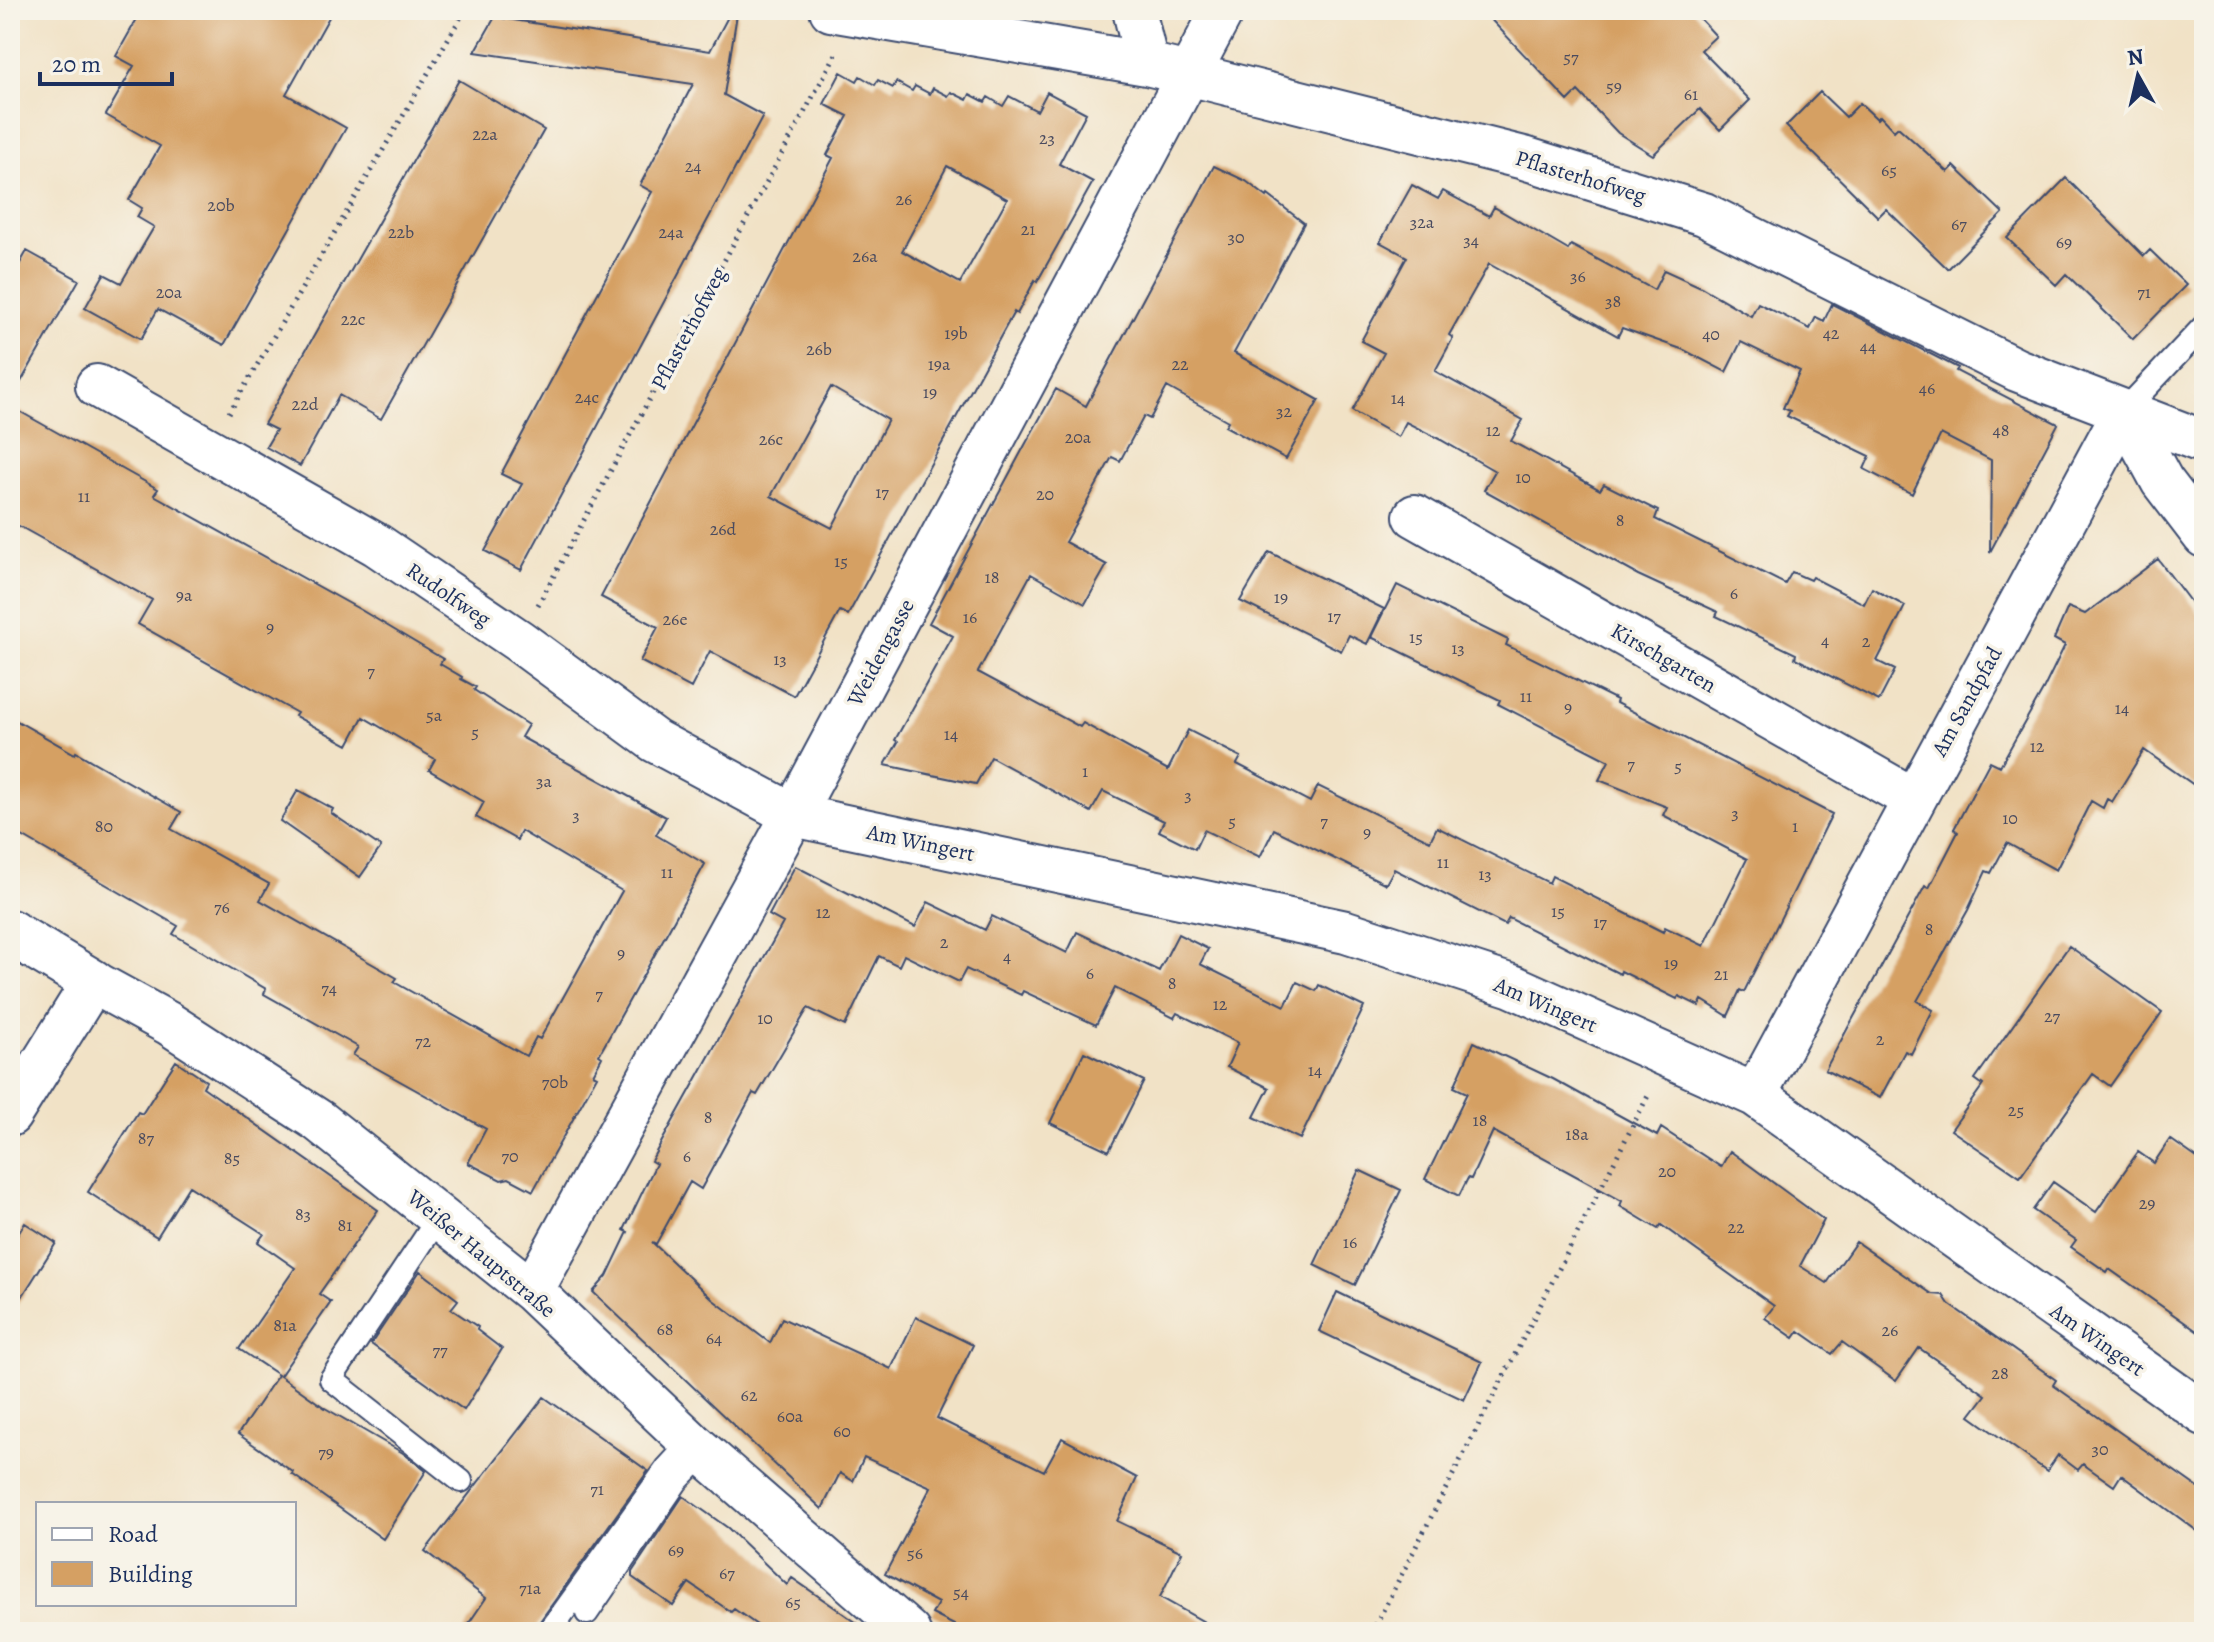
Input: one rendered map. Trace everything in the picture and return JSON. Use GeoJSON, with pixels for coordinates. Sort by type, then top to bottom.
{"type":"FeatureCollection","features":[{"type":"Feature","properties":{"kind":"street"},"geometry":{"type":"LineString","coordinates":[[1134,10],[1147,64]]}},
{"type":"Feature","properties":{"kind":"street","name":"Weidengasse"},"geometry":{"type":"LineString","coordinates":[[532,1291],[793,815],[1223,10]]}},
{"type":"Feature","properties":{"kind":"street","name":"Pflasterhofweg"},"geometry":{"type":"LineString","coordinates":[[844,12],[1147,64],[1524,158],[1704,214],[2017,370],[2204,442]]}},
{"type":"Feature","properties":{"kind":"street","name":"Rudolfweg"},"geometry":{"type":"LineString","coordinates":[[97,386],[377,545],[519,641],[655,741],[793,815]]}},
{"type":"Feature","properties":{"kind":"street"},"geometry":{"type":"LineString","coordinates":[[2124,411],[2162,481],[2204,536]]}},
{"type":"Feature","properties":{"kind":"street","name":"Am Sandpfad"},"geometry":{"type":"LineString","coordinates":[[1755,1095],[2124,411]]}},
{"type":"Feature","properties":{"kind":"street","name":"Kirschgarten"},"geometry":{"type":"LineString","coordinates":[[1415,516],[1913,799]]}},
{"type":"Feature","properties":{"kind":"street","name":"Am Wingert"},"geometry":{"type":"LineString","coordinates":[[793,815],[1346,932],[1512,986],[1755,1095],[2204,1414]]}},
{"type":"Feature","properties":{"kind":"street","name":"Weißer Hauptstraße"},"geometry":{"type":"LineString","coordinates":[[10,932],[168,1023],[319,1121],[532,1291],[697,1448],[909,1632]]}},
{"type":"Feature","properties":{"kind":"street"},"geometry":{"type":"LineString","coordinates":[[10,1115],[93,982]]}},
{"type":"Feature","properties":{"kind":"lane","name":"Am Sandpfad"},"geometry":{"type":"LineString","coordinates":[[2124,411],[2204,326]]}},
{"type":"Feature","properties":{"kind":"lane"},"geometry":{"type":"LineString","coordinates":[[439,1217],[331,1379],[461,1481]]}},
{"type":"Feature","properties":{"kind":"lane"},"geometry":{"type":"LineString","coordinates":[[587,1613],[697,1448]]}},
{"type":"Feature","properties":{"kind":"lane"},"geometry":{"type":"LineString","coordinates":[[549,1632],[667,1468],[697,1448]]}},
{"type":"Feature","properties":{"kind":"path"},"geometry":{"type":"LineString","coordinates":[[208,448],[465,10]]}},
{"type":"Feature","properties":{"kind":"path","name":"Pflasterhofweg"},"geometry":{"type":"LineString","coordinates":[[519,641],[844,12]]}},
{"type":"Feature","properties":{"kind":"path"},"geometry":{"type":"LineString","coordinates":[[1372,1632],[1668,1057]]}},
{"type":"Feature","properties":{"kind":"building"},"geometry":{"type":"Polygon","coordinates":[[[142,10],[333,10],[286,94],[346,128],[224,345],[158,309],[141,339],[85,308],[104,274],[121,283],[154,227],[137,217],[142,208],[129,200],[160,146],[106,115],[134,66],[116,56],[142,10]]]}},
{"type":"Feature","properties":{"kind":"building"},"geometry":{"type":"Polygon","coordinates":[[[1482,10],[1692,10],[1716,36],[1701,50],[1750,100],[1720,130],[1700,109],[1653,155],[1618,133],[1578,91],[1568,101],[1482,10]]]}},
{"type":"Feature","properties":{"kind":"building"},"geometry":{"type":"Polygon","coordinates":[[[731,11],[737,14],[724,95],[763,116],[521,570],[485,551],[522,484],[501,474],[652,192],[640,185],[693,84],[475,52],[495,17],[710,51],[731,11]]]}},
{"type":"Feature","properties":{"kind":"building"},"geometry":{"type":"Polygon","coordinates":[[[841,72],[857,81],[860,76],[875,85],[878,80],[893,88],[896,82],[912,91],[915,86],[930,94],[933,88],[948,96],[951,92],[967,100],[970,94],[985,102],[988,97],[1003,106],[1009,96],[1037,111],[1047,92],[1086,113],[1059,164],[1093,182],[1037,282],[1035,280],[1017,314],[1014,312],[848,615],[840,611],[794,696],[710,651],[691,688],[640,661],[658,627],[601,597],[833,158],[827,155],[848,116],[824,104],[841,72]],[[947,166],[902,251],[960,283],[1007,199],[947,166]],[[831,387],[771,496],[832,528],[888,420],[831,387]]]}},
{"type":"Feature","properties":{"kind":"building"},"geometry":{"type":"Polygon","coordinates":[[[459,80],[544,130],[381,419],[339,395],[300,466],[266,447],[276,430],[264,424],[459,80]]]}},
{"type":"Feature","properties":{"kind":"building"},"geometry":{"type":"Polygon","coordinates":[[[1820,92],[1846,117],[1860,103],[1877,119],[1880,116],[1894,131],[1898,127],[1948,172],[1954,166],[2003,213],[1948,269],[1886,209],[1878,217],[1786,126],[1820,92]]]}},
{"type":"Feature","properties":{"kind":"building"},"geometry":{"type":"Polygon","coordinates":[[[1214,166],[1246,181],[1304,223],[1234,353],[1319,400],[1286,459],[1225,426],[1228,421],[1167,387],[1150,419],[1144,416],[1120,461],[1112,457],[1065,542],[1107,565],[1085,604],[1031,574],[978,672],[1080,727],[1083,723],[1168,770],[1188,730],[1241,757],[1237,764],[1310,802],[1318,786],[1430,841],[1437,827],[1549,883],[1552,876],[1663,932],[1665,927],[1704,946],[1747,859],[1663,815],[1667,807],[1599,780],[1609,761],[1498,704],[1500,700],[1371,637],[1397,585],[1508,640],[1506,645],[1832,814],[1744,992],[1740,990],[1728,1016],[1702,1000],[1699,1006],[1679,996],[1677,999],[1621,971],[1620,974],[1509,918],[1505,925],[1394,869],[1386,884],[1274,829],[1260,857],[1204,830],[1195,849],[1159,831],[1164,821],[1103,791],[1091,812],[991,757],[976,784],[885,765],[898,742],[895,740],[953,636],[929,623],[1025,445],[1056,389],[1086,406],[1214,166]]]}},
{"type":"Feature","properties":{"kind":"building"},"geometry":{"type":"Polygon","coordinates":[[[2066,178],[2144,256],[2150,250],[2186,285],[2133,339],[2066,274],[2056,285],[2007,238],[2066,178]]]}},
{"type":"Feature","properties":{"kind":"building"},"geometry":{"type":"Polygon","coordinates":[[[1412,185],[1438,199],[1443,191],[1489,216],[1494,207],[1568,250],[1571,245],[1654,290],[1664,270],[1751,316],[1758,303],[1810,329],[1816,317],[1824,321],[1832,304],[1958,368],[1956,371],[2058,424],[1990,552],[1991,460],[1941,434],[1912,494],[1864,469],[1870,456],[1787,416],[1790,411],[1783,408],[1800,371],[1741,342],[1726,372],[1684,350],[1622,328],[1618,336],[1489,264],[1449,335],[1453,338],[1435,371],[1523,420],[1511,441],[1600,490],[1604,484],[1658,511],[1655,519],[1785,584],[1792,572],[1810,580],[1812,577],[1864,604],[1872,588],[1905,606],[1877,661],[1895,670],[1879,701],[1795,658],[1796,654],[1716,616],[1718,612],[1638,575],[1484,490],[1495,471],[1441,440],[1406,422],[1398,437],[1352,411],[1384,353],[1361,341],[1407,257],[1380,242],[1412,185]]]}},
{"type":"Feature","properties":{"kind":"building"},"geometry":{"type":"Polygon","coordinates":[[[27,251],[79,280],[10,401],[10,281],[27,251]]]}},
{"type":"Feature","properties":{"kind":"building"},"geometry":{"type":"Polygon","coordinates":[[[10,406],[158,489],[154,495],[443,659],[440,664],[528,725],[521,737],[666,817],[656,835],[705,864],[599,1055],[602,1057],[593,1074],[597,1076],[533,1191],[509,1178],[501,1180],[468,1163],[486,1129],[353,1055],[358,1047],[264,994],[266,989],[173,934],[178,926],[10,829],[10,717],[181,812],[171,829],[269,884],[260,900],[397,978],[394,982],[526,1056],[536,1037],[540,1039],[622,891],[521,831],[517,840],[476,817],[484,802],[429,770],[435,759],[363,717],[348,745],[138,624],[152,600],[10,521],[10,406]]]}},
{"type":"Feature","properties":{"kind":"building"},"geometry":{"type":"Polygon","coordinates":[[[1269,552],[1384,609],[1367,644],[1349,635],[1341,651],[1240,601],[1269,552]]]}},
{"type":"Feature","properties":{"kind":"building"},"geometry":{"type":"Polygon","coordinates":[[[2158,559],[2204,620],[2204,792],[2144,750],[2112,802],[2107,799],[2103,808],[2091,801],[2056,870],[2007,843],[1991,873],[1986,871],[1917,1001],[1933,1010],[1911,1054],[1905,1051],[1880,1098],[1825,1070],[1925,886],[1929,888],[1958,832],[1954,829],[1990,761],[2000,766],[2044,688],[2065,645],[2054,639],[2068,607],[2085,614],[2158,559]]]}},
{"type":"Feature","properties":{"kind":"building"},"geometry":{"type":"Polygon","coordinates":[[[298,790],[333,809],[331,813],[381,847],[360,877],[280,821],[298,790]]]}},
{"type":"Feature","properties":{"kind":"building"},"geometry":{"type":"Polygon","coordinates":[[[795,866],[915,927],[928,902],[985,930],[992,916],[1067,953],[1077,932],[1159,971],[1178,934],[1208,949],[1200,964],[1285,1006],[1297,982],[1316,991],[1319,985],[1364,1007],[1300,1139],[1254,1117],[1269,1088],[1227,1067],[1238,1043],[1177,1013],[1174,1018],[1115,988],[1096,1025],[966,969],[959,982],[904,955],[899,966],[879,956],[845,1026],[808,1008],[757,1095],[753,1093],[701,1189],[690,1182],[656,1244],[652,1242],[712,1299],[770,1343],[782,1318],[891,1369],[916,1317],[973,1345],[937,1418],[1044,1471],[1062,1438],[1137,1478],[1117,1521],[1182,1552],[1160,1597],[1222,1632],[968,1632],[932,1614],[938,1603],[885,1574],[931,1487],[864,1457],[853,1481],[840,1473],[822,1509],[593,1292],[607,1276],[628,1232],[624,1230],[656,1164],[651,1161],[783,923],[769,915],[795,866]]]}},
{"type":"Feature","properties":{"kind":"building"},"geometry":{"type":"Polygon","coordinates":[[[2069,946],[2162,1012],[2110,1086],[2093,1074],[2020,1177],[1951,1130],[1983,1085],[1975,1079],[2069,946]]]}},
{"type":"Feature","properties":{"kind":"building"},"geometry":{"type":"Polygon","coordinates":[[[1474,1042],[1553,1079],[1657,1136],[1661,1128],[1721,1167],[1730,1151],[1824,1220],[1800,1266],[1827,1283],[1856,1242],[1932,1294],[1943,1295],[1949,1304],[2056,1380],[2053,1385],[2204,1492],[2204,1536],[2121,1475],[2114,1486],[2083,1464],[2078,1470],[2058,1455],[2047,1471],[1970,1416],[1986,1395],[1919,1348],[1896,1381],[1842,1342],[1832,1354],[1799,1331],[1794,1338],[1765,1318],[1774,1306],[1661,1225],[1658,1229],[1620,1206],[1622,1201],[1493,1131],[1471,1179],[1468,1178],[1459,1196],[1425,1179],[1467,1093],[1454,1087],[1474,1042]]]}},
{"type":"Feature","properties":{"kind":"building"},"geometry":{"type":"Polygon","coordinates":[[[1084,1052],[1144,1081],[1109,1151],[1050,1123],[1084,1052]]]}},
{"type":"Feature","properties":{"kind":"building"},"geometry":{"type":"Polygon","coordinates":[[[176,1061],[206,1081],[203,1087],[378,1210],[319,1294],[331,1302],[280,1376],[325,1408],[403,1453],[426,1471],[383,1539],[238,1434],[278,1375],[239,1349],[295,1268],[258,1242],[264,1234],[189,1186],[157,1237],[88,1192],[138,1112],[142,1114],[176,1061]]]}},
{"type":"Feature","properties":{"kind":"building"},"geometry":{"type":"Polygon","coordinates":[[[2170,1139],[2204,1163],[2204,1336],[2109,1269],[2107,1272],[2071,1247],[2076,1240],[2033,1210],[2053,1182],[2096,1212],[2138,1152],[2154,1163],[2170,1139]]]}},
{"type":"Feature","properties":{"kind":"building"},"geometry":{"type":"Polygon","coordinates":[[[1359,1170],[1401,1190],[1355,1285],[1314,1265],[1359,1170]]]}},
{"type":"Feature","properties":{"kind":"building"},"geometry":{"type":"Polygon","coordinates":[[[25,1223],[56,1243],[10,1316],[10,1247],[25,1223]]]}},
{"type":"Feature","properties":{"kind":"building"},"geometry":{"type":"Polygon","coordinates":[[[420,1271],[458,1300],[451,1309],[478,1327],[477,1330],[502,1349],[464,1410],[371,1344],[420,1271]]]}},
{"type":"Feature","properties":{"kind":"building"},"geometry":{"type":"Polygon","coordinates":[[[1337,1292],[1482,1362],[1464,1400],[1319,1331],[1337,1292]]]}},
{"type":"Feature","properties":{"kind":"building"},"geometry":{"type":"Polygon","coordinates":[[[544,1397],[648,1471],[535,1632],[463,1632],[486,1598],[425,1551],[544,1397]]]}},
{"type":"Feature","properties":{"kind":"building"},"geometry":{"type":"Polygon","coordinates":[[[683,1496],[728,1528],[787,1585],[792,1578],[870,1632],[767,1632],[689,1583],[673,1606],[632,1577],[632,1572],[683,1496]]]}}]}
